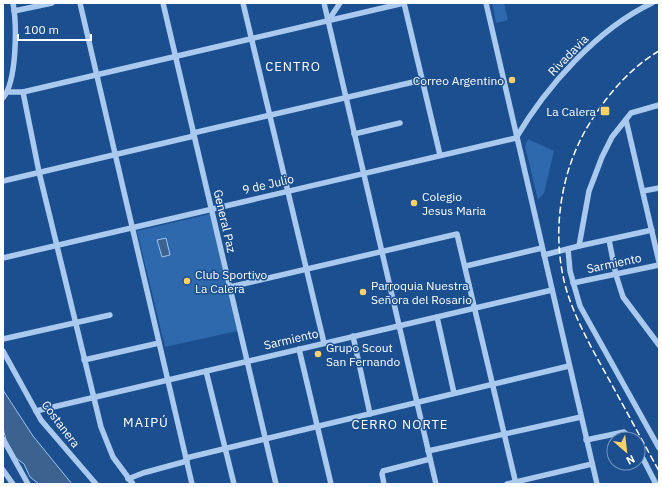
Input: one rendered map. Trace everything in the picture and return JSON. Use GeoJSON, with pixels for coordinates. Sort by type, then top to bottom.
{"type":"FeatureCollection","features":[{"type":"Feature","properties":{"kind":"street"},"geometry":{"type":"LineString","coordinates":[[3,98],[8,92],[16,38],[13,3]]}},
{"type":"Feature","properties":{"kind":"street"},"geometry":{"type":"LineString","coordinates":[[14,11],[52,3]]}},
{"type":"Feature","properties":{"kind":"street"},"geometry":{"type":"LineString","coordinates":[[80,3],[131,228],[192,484]]}},
{"type":"Feature","properties":{"kind":"street","name":"General Paz"},"geometry":{"type":"LineString","coordinates":[[163,3],[276,484]]}},
{"type":"Feature","properties":{"kind":"street"},"geometry":{"type":"LineString","coordinates":[[243,3],[324,343]]}},
{"type":"Feature","properties":{"kind":"street"},"geometry":{"type":"LineString","coordinates":[[324,3],[436,484]]}},
{"type":"Feature","properties":{"kind":"street"},"geometry":{"type":"LineString","coordinates":[[328,21],[340,3]]}},
{"type":"Feature","properties":{"kind":"street"},"geometry":{"type":"LineString","coordinates":[[8,92],[23,92],[404,3],[440,155]]}},
{"type":"Feature","properties":{"kind":"street"},"geometry":{"type":"LineString","coordinates":[[486,3],[596,484]]}},
{"type":"Feature","properties":{"kind":"street","name":"Rivadavia"},"geometry":{"type":"LineString","coordinates":[[516,138],[525,123],[562,75],[588,46],[648,4]]}},
{"type":"Feature","properties":{"kind":"street"},"geometry":{"type":"LineString","coordinates":[[3,181],[115,155],[269,115],[422,80]]}},
{"type":"Feature","properties":{"kind":"street"},"geometry":{"type":"LineString","coordinates":[[23,92],[39,172],[93,396],[109,450],[118,466],[133,484]]}},
{"type":"Feature","properties":{"kind":"street"},"geometry":{"type":"LineString","coordinates":[[579,246],[589,191],[596,171],[612,137],[626,120],[636,111],[659,105]]}},
{"type":"Feature","properties":{"kind":"street"},"geometry":{"type":"LineString","coordinates":[[512,119],[516,124],[525,123]]}},
{"type":"Feature","properties":{"kind":"street"},"geometry":{"type":"LineString","coordinates":[[626,120],[659,264]]}},
{"type":"Feature","properties":{"kind":"street"},"geometry":{"type":"LineString","coordinates":[[354,134],[400,123]]}},
{"type":"Feature","properties":{"kind":"street","name":"9 de Julio"},"geometry":{"type":"LineString","coordinates":[[3,258],[56,244],[131,228],[363,172],[516,138]]}},
{"type":"Feature","properties":{"kind":"street"},"geometry":{"type":"LineString","coordinates":[[643,191],[659,188]]}},
{"type":"Feature","properties":{"kind":"street"},"geometry":{"type":"LineString","coordinates":[[544,256],[579,246],[652,230]]}},
{"type":"Feature","properties":{"kind":"street"},"geometry":{"type":"LineString","coordinates":[[230,287],[306,268],[457,234],[476,307],[516,483]]}},
{"type":"Feature","properties":{"kind":"street"},"geometry":{"type":"LineString","coordinates":[[609,240],[620,291],[627,304],[659,345]]}},
{"type":"Feature","properties":{"kind":"street"},"geometry":{"type":"LineString","coordinates":[[466,266],[542,248]]}},
{"type":"Feature","properties":{"kind":"street"},"geometry":{"type":"LineString","coordinates":[[568,249],[570,271],[580,306],[659,448]]}},
{"type":"Feature","properties":{"kind":"street","name":"Sarmiento"},"geometry":{"type":"LineString","coordinates":[[573,283],[616,275],[659,264]]}},
{"type":"Feature","properties":{"kind":"street","name":"Sarmiento"},"geometry":{"type":"LineString","coordinates":[[36,411],[93,396],[552,290]]}},
{"type":"Feature","properties":{"kind":"street"},"geometry":{"type":"LineString","coordinates":[[3,339],[110,315]]}},
{"type":"Feature","properties":{"kind":"street"},"geometry":{"type":"LineString","coordinates":[[437,317],[454,393]]}},
{"type":"Feature","properties":{"kind":"street"},"geometry":{"type":"LineString","coordinates":[[354,336],[370,414]]}},
{"type":"Feature","properties":{"kind":"street"},"geometry":{"type":"LineString","coordinates":[[84,360],[159,343]]}},
{"type":"Feature","properties":{"kind":"street"},"geometry":{"type":"LineString","coordinates":[[299,349],[331,484]]}},
{"type":"Feature","properties":{"kind":"street","name":"Costanera"},"geometry":{"type":"LineString","coordinates":[[3,351],[36,411],[61,445],[96,484]]}},
{"type":"Feature","properties":{"kind":"street"},"geometry":{"type":"LineString","coordinates":[[128,479],[186,459],[225,448],[569,366]]}},
{"type":"Feature","properties":{"kind":"street"},"geometry":{"type":"LineString","coordinates":[[206,371],[234,484]]}},
{"type":"Feature","properties":{"kind":"street"},"geometry":{"type":"LineString","coordinates":[[428,452],[581,417]]}},
{"type":"Feature","properties":{"kind":"street"},"geometry":{"type":"LineString","coordinates":[[586,440],[606,436]]}},
{"type":"Feature","properties":{"kind":"street"},"geometry":{"type":"LineString","coordinates":[[3,439],[28,484]]}},
{"type":"Feature","properties":{"kind":"street"},"geometry":{"type":"LineString","coordinates":[[384,484],[382,474],[383,471],[430,459]]}},
{"type":"Feature","properties":{"kind":"street"},"geometry":{"type":"LineString","coordinates":[[507,484],[592,464]]}},
{"type":"Feature","properties":{"kind":"street"},"geometry":{"type":"LineString","coordinates":[[646,465],[656,484]]}},
{"type":"Feature","properties":{"kind":"street"},"geometry":{"type":"LineString","coordinates":[[3,470],[13,484]]}},
{"type":"Feature","properties":{"kind":"shaded area"},"geometry":{"type":"Polygon","coordinates":[[[492,3],[504,3],[508,20],[496,23],[492,3]]]}},
{"type":"Feature","properties":{"kind":"shaded area"},"geometry":{"type":"Polygon","coordinates":[[[528,139],[554,151],[544,193],[538,200],[525,146],[528,139]]]}},
{"type":"Feature","properties":{"kind":"shaded area","name":"Club Sportivo La Calera"},"geometry":{"type":"Polygon","coordinates":[[[210,214],[237,331],[165,347],[137,231],[210,214]]]}},
{"type":"Feature","properties":{"kind":"shaded area"},"geometry":{"type":"Polygon","coordinates":[[[166,238],[170,255],[162,257],[157,240],[166,238]]]}},
{"type":"Feature","properties":{"kind":"shaded area"},"geometry":{"type":"Polygon","coordinates":[[[3,390],[33,436],[72,484],[39,484],[30,477],[24,464],[16,458],[6,440],[3,428],[3,390]]]}},
{"type":"Feature","properties":{"kind":"railway"},"geometry":{"type":"LineString","coordinates":[[659,51],[637,67],[617,86],[592,119],[585,131],[576,150],[563,190],[559,233],[563,275],[568,295],[577,318],[659,471]]}},
{"type":"Feature","properties":{"kind":"place","name":"Correo Argentino"},"geometry":{"type":"Point","coordinates":[512,80]}},
{"type":"Feature","properties":{"kind":"place","name":"La Calera"},"geometry":{"type":"Point","coordinates":[605,111]}},
{"type":"Feature","properties":{"kind":"place","name":"Colegio Jesus Maria"},"geometry":{"type":"Point","coordinates":[414,203]}},
{"type":"Feature","properties":{"kind":"place","name":"Club Sportivo La Calera"},"geometry":{"type":"Point","coordinates":[187,281]}},
{"type":"Feature","properties":{"kind":"place","name":"Parroquia Nuestra Señora del Rosario"},"geometry":{"type":"Point","coordinates":[363,292]}},
{"type":"Feature","properties":{"kind":"place","name":"Grupo Scout San Fernando"},"geometry":{"type":"Point","coordinates":[318,354]}},
{"type":"Feature","properties":{"kind":"district","name":"CENTRO"},"geometry":{"type":"Point","coordinates":[293,66]}},
{"type":"Feature","properties":{"kind":"district","name":"MAIPÚ"},"geometry":{"type":"Point","coordinates":[146,422]}},
{"type":"Feature","properties":{"kind":"district","name":"CERRO NORTE"},"geometry":{"type":"Point","coordinates":[400,424]}}]}
